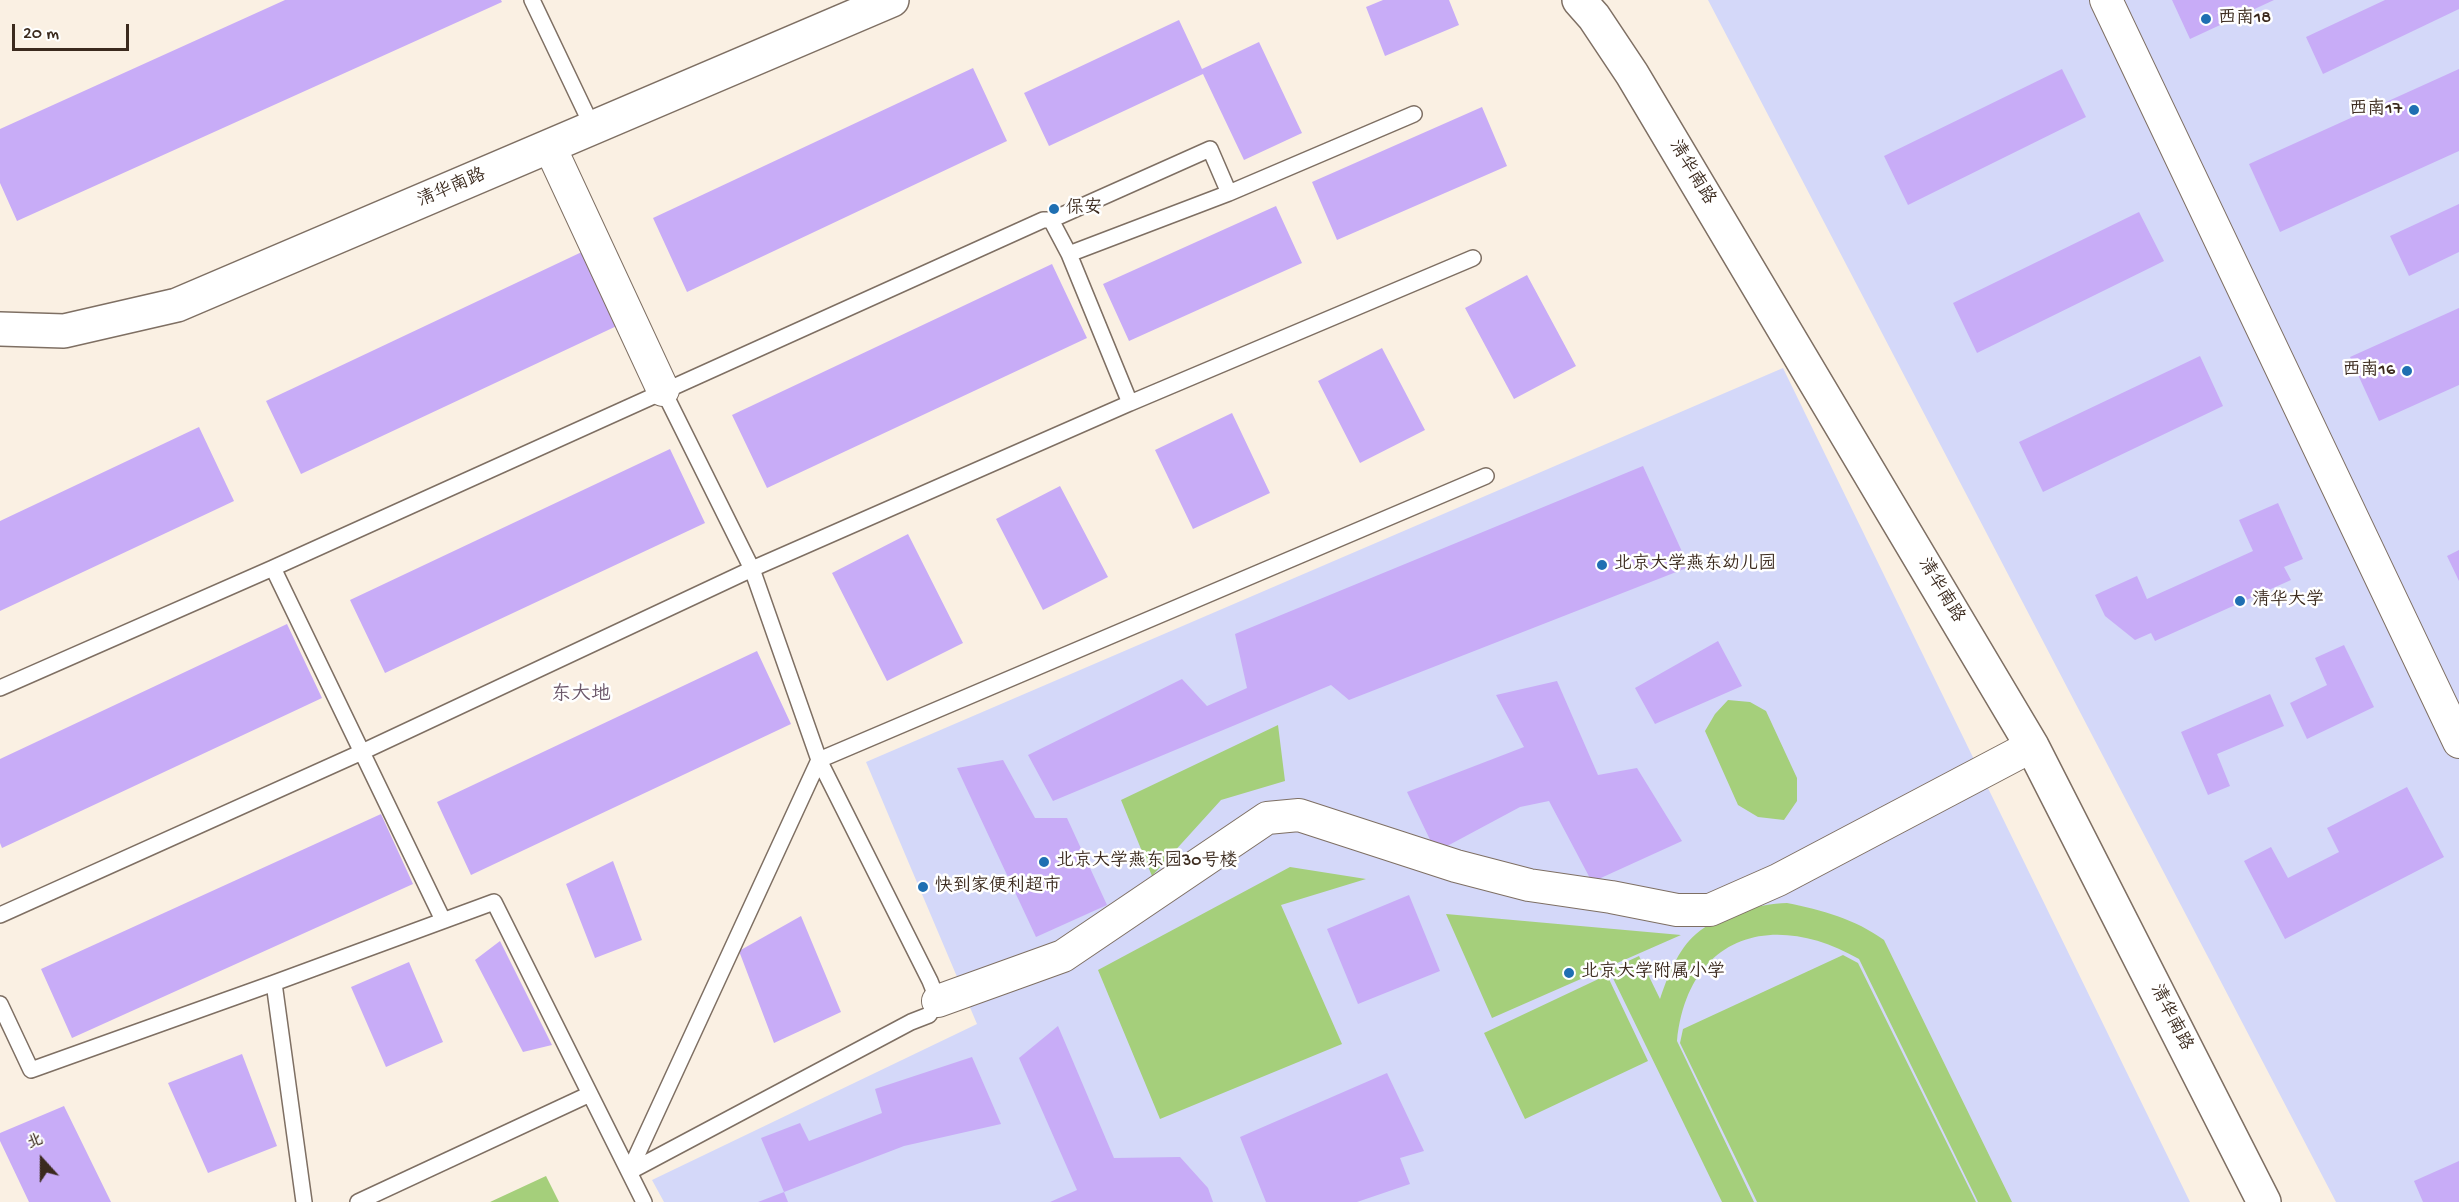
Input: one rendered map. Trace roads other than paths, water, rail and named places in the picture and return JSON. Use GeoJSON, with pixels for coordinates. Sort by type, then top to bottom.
{"type":"FeatureCollection","features":[{"type":"Feature","properties":{"kind":"street","name":"清华南路"},"geometry":{"type":"LineString","coordinates":[[0,329],[64,331],[177,305],[892,0]]}},
{"type":"Feature","properties":{"kind":"street","name":"清华南路"},"geometry":{"type":"LineString","coordinates":[[1579,0],[1594,17],[1632,74],[2032,746],[2264,1202]]}},
{"type":"Feature","properties":{"kind":"street"},"geometry":{"type":"LineString","coordinates":[[2106,0],[2457,734]]}},
{"type":"Feature","properties":{"kind":"street"},"geometry":{"type":"LineString","coordinates":[[549,147],[663,390]]}},
{"type":"Feature","properties":{"kind":"street"},"geometry":{"type":"LineString","coordinates":[[938,1001],[1064,956],[1267,818],[1299,815],[1456,866],[1529,885],[1611,897],[1677,910],[1710,910],[1778,880],[2032,746]]}},
{"type":"Feature","properties":{"kind":"lane"},"geometry":{"type":"LineString","coordinates":[[532,0],[593,128]]}},
{"type":"Feature","properties":{"kind":"lane"},"geometry":{"type":"LineString","coordinates":[[1069,254],[1229,193],[1414,114]]}},
{"type":"Feature","properties":{"kind":"lane"},"geometry":{"type":"LineString","coordinates":[[0,688],[273,568],[1044,220],[1051,220],[1210,150],[1229,193]]}},
{"type":"Feature","properties":{"kind":"lane"},"geometry":{"type":"LineString","coordinates":[[1051,220],[1069,254],[1130,403]]}},
{"type":"Feature","properties":{"kind":"lane"},"geometry":{"type":"LineString","coordinates":[[0,915],[362,752],[752,569],[1130,403],[1473,258]]}},
{"type":"Feature","properties":{"kind":"lane"},"geometry":{"type":"LineString","coordinates":[[629,1172],[911,1022],[929,1016],[938,1001],[819,760],[752,569],[663,390]]}},
{"type":"Feature","properties":{"kind":"lane"},"geometry":{"type":"LineString","coordinates":[[629,1172],[819,760],[1486,476]]}},
{"type":"Feature","properties":{"kind":"lane"},"geometry":{"type":"LineString","coordinates":[[273,568],[443,920]]}},
{"type":"Feature","properties":{"kind":"lane"},"geometry":{"type":"LineString","coordinates":[[0,1004],[31,1070],[494,902],[644,1202]]}},
{"type":"Feature","properties":{"kind":"lane"},"geometry":{"type":"LineString","coordinates":[[274,983],[304,1202]]}},
{"type":"Feature","properties":{"kind":"lane"},"geometry":{"type":"LineString","coordinates":[[358,1202],[590,1094]]}},
{"type":"Feature","properties":{"kind":"place","name":"西南18"},"geometry":{"type":"Point","coordinates":[2206,19]}},
{"type":"Feature","properties":{"kind":"place","name":"西南17"},"geometry":{"type":"Point","coordinates":[2414,110]}},
{"type":"Feature","properties":{"kind":"place","name":"保安"},"geometry":{"type":"Point","coordinates":[1054,209]}},
{"type":"Feature","properties":{"kind":"place","name":"西南16"},"geometry":{"type":"Point","coordinates":[2407,371]}},
{"type":"Feature","properties":{"kind":"place","name":"北京大学燕东幼儿园"},"geometry":{"type":"Point","coordinates":[1602,565]}},
{"type":"Feature","properties":{"kind":"place","name":"清华大学"},"geometry":{"type":"Point","coordinates":[2240,601]}},
{"type":"Feature","properties":{"kind":"place","name":"北京大学燕东园30号楼"},"geometry":{"type":"Point","coordinates":[1044,862]}},
{"type":"Feature","properties":{"kind":"place","name":"快到家便利超市"},"geometry":{"type":"Point","coordinates":[923,887]}},
{"type":"Feature","properties":{"kind":"place","name":"北京大学附属小学"},"geometry":{"type":"Point","coordinates":[1569,973]}},
{"type":"Feature","properties":{"kind":"district","name":"东大地"},"geometry":{"type":"Point","coordinates":[581,696]}}]}
